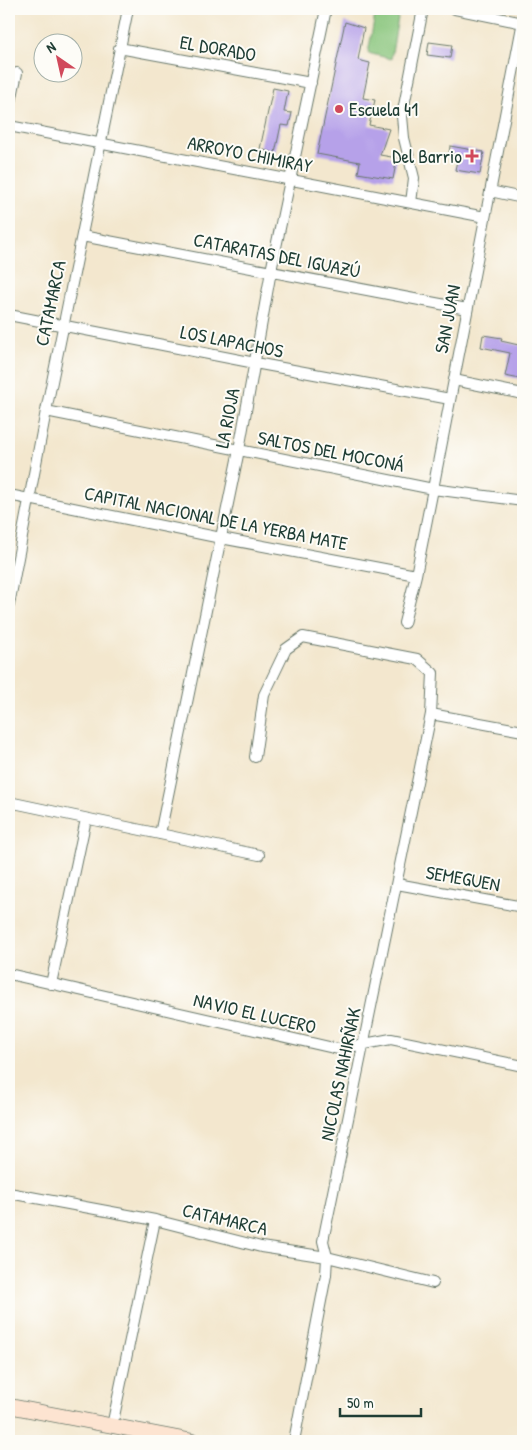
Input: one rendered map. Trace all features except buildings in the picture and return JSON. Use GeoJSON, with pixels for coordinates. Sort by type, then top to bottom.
{"type":"FeatureCollection","features":[{"type":"Feature","properties":{"kind":"main road"},"geometry":{"type":"LineString","coordinates":[[9,1406],[192,1441]]}},
{"type":"Feature","properties":{"kind":"street","name":"CATAMARCA"},"geometry":{"type":"LineString","coordinates":[[9,605],[46,411],[128,9]]}},
{"type":"Feature","properties":{"kind":"street","name":"LA RIOJA"},"geometry":{"type":"LineString","coordinates":[[160,834],[239,450],[271,271],[326,9]]}},
{"type":"Feature","properties":{"kind":"street"},"geometry":{"type":"LineString","coordinates":[[411,203],[414,178],[404,138],[402,116],[423,9]]}},
{"type":"Feature","properties":{"kind":"street"},"geometry":{"type":"LineString","coordinates":[[455,9],[523,22]]}},
{"type":"Feature","properties":{"kind":"street","name":"SAN JUAN"},"geometry":{"type":"LineString","coordinates":[[404,623],[416,575],[523,22]]}},
{"type":"Feature","properties":{"kind":"street","name":"EL DORADO"},"geometry":{"type":"LineString","coordinates":[[119,48],[311,83]]}},
{"type":"Feature","properties":{"kind":"street"},"geometry":{"type":"LineString","coordinates":[[9,111],[17,73]]}},
{"type":"Feature","properties":{"kind":"street","name":"ARROYO CHIMIRAY"},"geometry":{"type":"LineString","coordinates":[[9,126],[485,217]]}},
{"type":"Feature","properties":{"kind":"street"},"geometry":{"type":"LineString","coordinates":[[490,191],[523,198]]}},
{"type":"Feature","properties":{"kind":"street","name":"CATARATAS DEL IGUAZÚ"},"geometry":{"type":"LineString","coordinates":[[82,236],[467,309]]}},
{"type":"Feature","properties":{"kind":"street","name":"LOS LAPACHOS"},"geometry":{"type":"LineString","coordinates":[[9,315],[450,399]]}},
{"type":"Feature","properties":{"kind":"street"},"geometry":{"type":"LineString","coordinates":[[454,380],[523,394]]}},
{"type":"Feature","properties":{"kind":"street","name":"SALTOS DEL MOCONÁ"},"geometry":{"type":"LineString","coordinates":[[46,411],[433,489],[523,502]]}},
{"type":"Feature","properties":{"kind":"street","name":"CAPITAL NACIONAL DE LA YERBA MATE"},"geometry":{"type":"LineString","coordinates":[[9,495],[416,575]]}},
{"type":"Feature","properties":{"kind":"street","name":"NICOLAS NAHIRÑAK"},"geometry":{"type":"LineString","coordinates":[[255,757],[264,695],[286,649],[303,637],[417,659],[433,673],[431,714],[323,1240],[327,1257],[326,1275],[294,1441]]}},
{"type":"Feature","properties":{"kind":"street"},"geometry":{"type":"LineString","coordinates":[[431,714],[523,731]]}},
{"type":"Feature","properties":{"kind":"street"},"geometry":{"type":"LineString","coordinates":[[9,802],[259,855]]}},
{"type":"Feature","properties":{"kind":"street"},"geometry":{"type":"LineString","coordinates":[[51,984],[86,819]]}},
{"type":"Feature","properties":{"kind":"street","name":"SEMEGUEN"},"geometry":{"type":"LineString","coordinates":[[397,884],[523,907]]}},
{"type":"Feature","properties":{"kind":"street","name":"NAVIO EL LUCERO"},"geometry":{"type":"LineString","coordinates":[[9,974],[338,1049],[391,1039],[523,1066]]}},
{"type":"Feature","properties":{"kind":"street","name":"CATAMARCA"},"geometry":{"type":"LineString","coordinates":[[9,1193],[155,1220],[261,1247],[327,1257],[433,1283]]}},
{"type":"Feature","properties":{"kind":"street"},"geometry":{"type":"LineString","coordinates":[[112,1426],[155,1220]]}},
{"type":"Feature","properties":{"kind":"green space"},"geometry":{"type":"Polygon","coordinates":[[[376,9],[399,12],[391,59],[368,53],[376,9]]]}},
{"type":"Feature","properties":{"kind":"place","name":"Escuela 41"},"geometry":{"type":"Point","coordinates":[339,109]}},
{"type":"Feature","properties":{"kind":"place","name":"Del Barrio"},"geometry":{"type":"Point","coordinates":[472,156]}}]}
